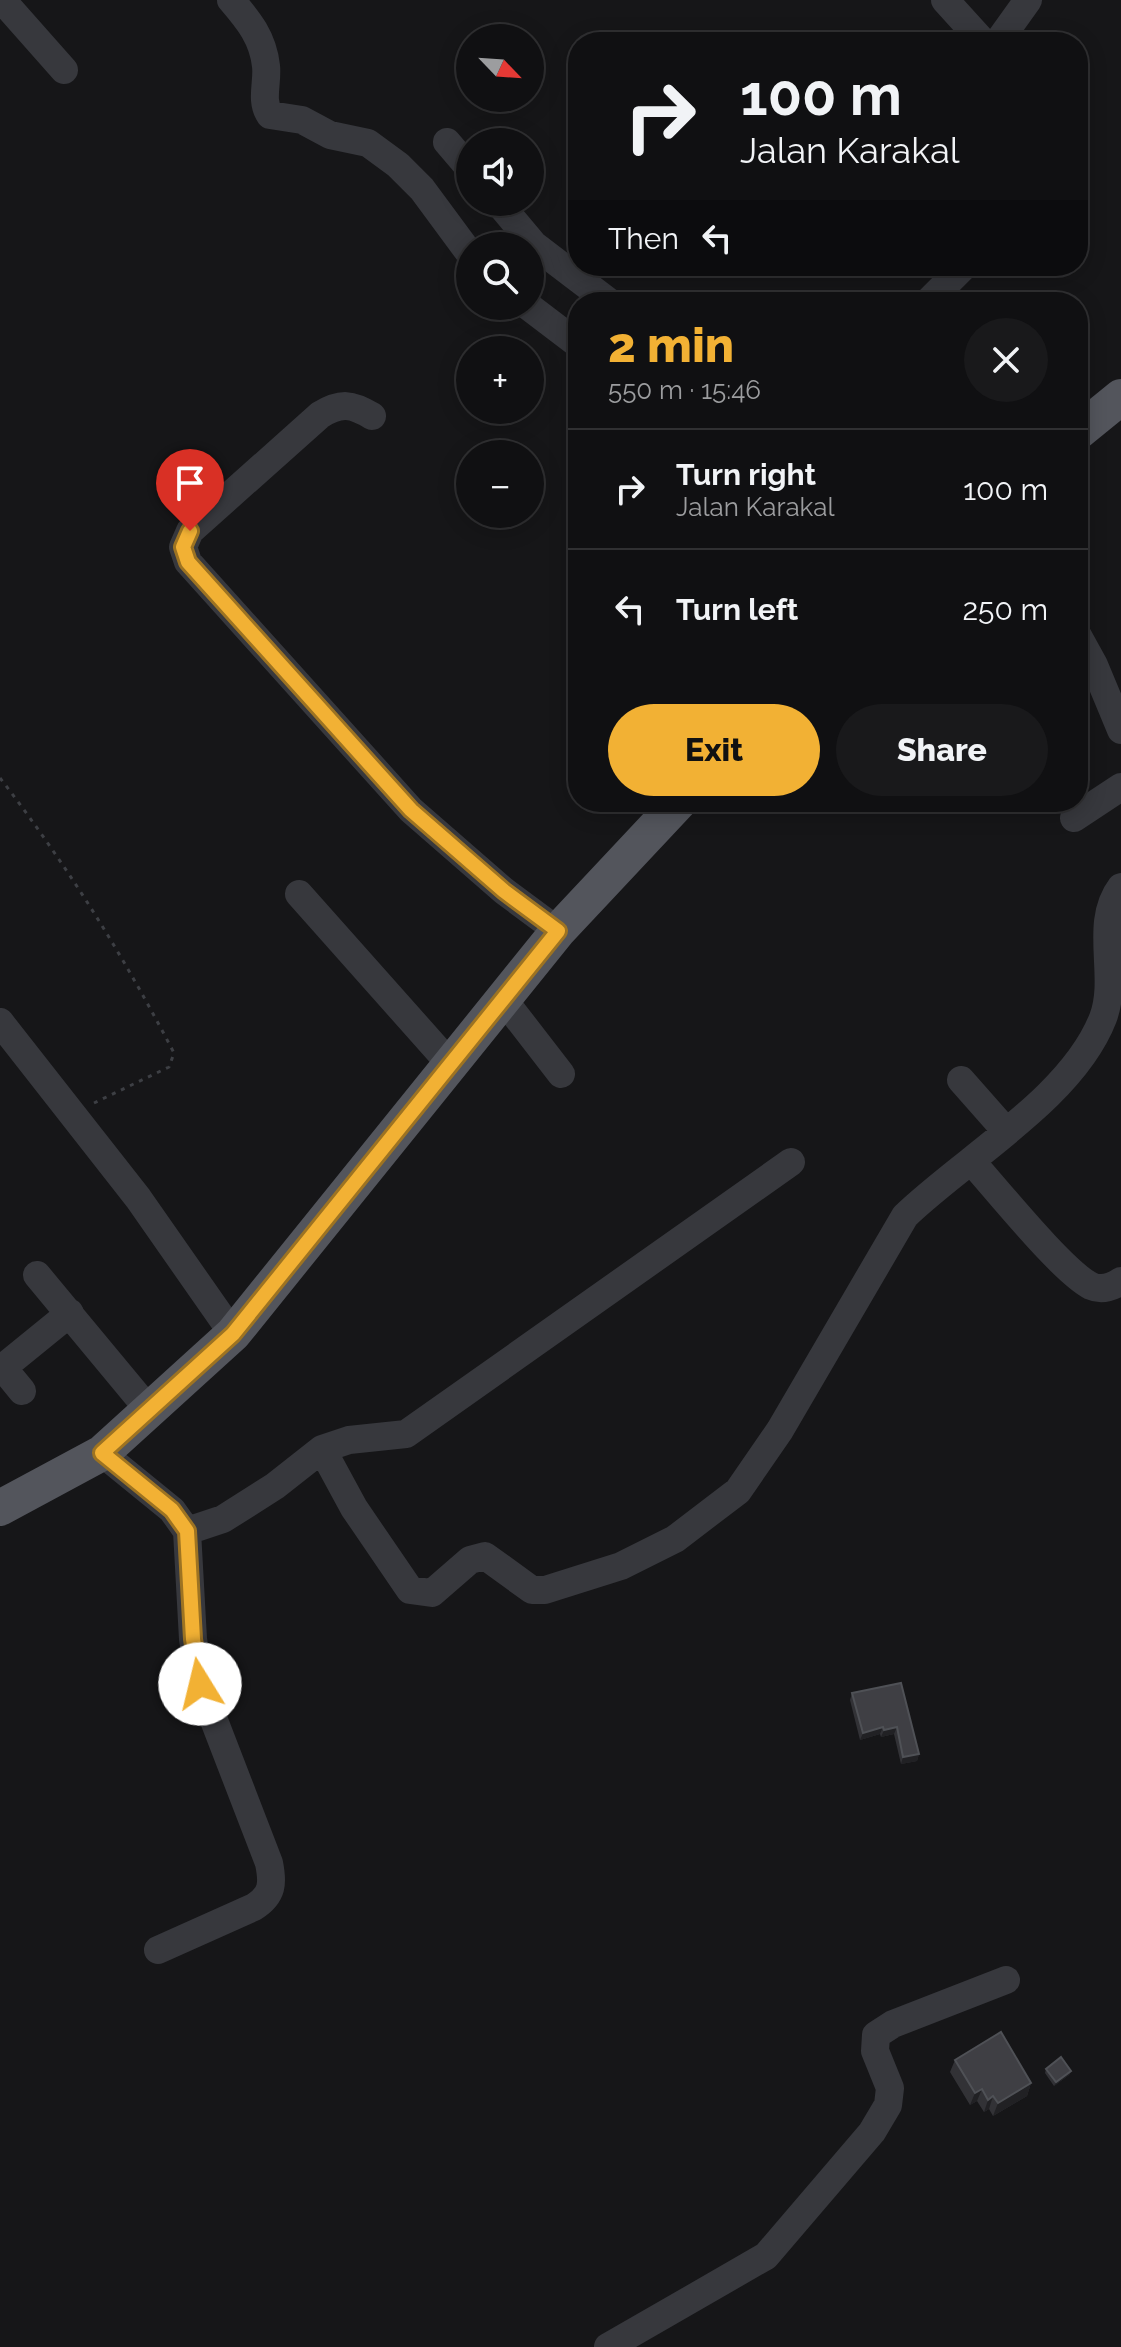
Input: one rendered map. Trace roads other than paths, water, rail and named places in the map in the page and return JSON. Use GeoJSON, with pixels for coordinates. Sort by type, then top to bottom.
{"type":"FeatureCollection","features":[{"type":"Feature","properties":{"kind":"main road"},"geometry":{"type":"LineString","coordinates":[[1088,424],[1121,397]]}},
{"type":"Feature","properties":{"kind":"main road"},"geometry":{"type":"LineString","coordinates":[[0,1508],[102,1453],[233,1334],[558,931],[670,812]]}},
{"type":"Feature","properties":{"kind":"street"},"geometry":{"type":"LineString","coordinates":[[231,0],[260,38],[267,76],[265,102],[270,115],[302,120],[330,135],[368,143],[398,165],[422,189],[456,235]]}},
{"type":"Feature","properties":{"kind":"street"},"geometry":{"type":"LineString","coordinates":[[945,0],[974,32]]}},
{"type":"Feature","properties":{"kind":"street"},"geometry":{"type":"LineString","coordinates":[[1005,32],[1028,0]]}},
{"type":"Feature","properties":{"kind":"street"},"geometry":{"type":"LineString","coordinates":[[4,10],[64,70]]}},
{"type":"Feature","properties":{"kind":"street"},"geometry":{"type":"LineString","coordinates":[[447,142],[456,153]]}},
{"type":"Feature","properties":{"kind":"street"},"geometry":{"type":"LineString","coordinates":[[510,216],[534,245],[568,271]]}},
{"type":"Feature","properties":{"kind":"street"},"geometry":{"type":"LineString","coordinates":[[575,276],[596,292]]}},
{"type":"Feature","properties":{"kind":"street"},"geometry":{"type":"LineString","coordinates":[[938,292],[954,276]]}},
{"type":"Feature","properties":{"kind":"street"},"geometry":{"type":"LineString","coordinates":[[544,318],[568,336]]}},
{"type":"Feature","properties":{"kind":"street"},"geometry":{"type":"LineString","coordinates":[[372,416],[355,406],[337,405],[320,415],[190,531],[183,547],[188,562],[411,810],[504,891],[558,931]]}},
{"type":"Feature","properties":{"kind":"street"},"geometry":{"type":"LineString","coordinates":[[1088,658],[1121,730]]}},
{"type":"Feature","properties":{"kind":"street"},"geometry":{"type":"LineString","coordinates":[[1088,809],[1121,787]]}},
{"type":"Feature","properties":{"kind":"street"},"geometry":{"type":"LineString","coordinates":[[1074,818],[1083,812]]}},
{"type":"Feature","properties":{"kind":"street"},"geometry":{"type":"LineString","coordinates":[[322,1449],[354,1508],[410,1590],[432,1593],[470,1560],[485,1556],[532,1590],[545,1590],[621,1566],[675,1539],[738,1491],[780,1430],[905,1216],[931,1191],[972,1162],[1083,1057],[1104,1016],[1110,987],[1109,909],[1121,887]]}},
{"type":"Feature","properties":{"kind":"street"},"geometry":{"type":"LineString","coordinates":[[299,894],[451,1065]]}},
{"type":"Feature","properties":{"kind":"street"},"geometry":{"type":"LineString","coordinates":[[503,999],[561,1074]]}},
{"type":"Feature","properties":{"kind":"street"},"geometry":{"type":"LineString","coordinates":[[0,1022],[138,1198],[233,1334]]}},
{"type":"Feature","properties":{"kind":"street"},"geometry":{"type":"LineString","coordinates":[[961,1080],[1006,1131]]}},
{"type":"Feature","properties":{"kind":"street"},"geometry":{"type":"LineString","coordinates":[[187,1531],[223,1519],[275,1486],[322,1449],[349,1440],[406,1434],[791,1162]]}},
{"type":"Feature","properties":{"kind":"street"},"geometry":{"type":"LineString","coordinates":[[972,1162],[1068,1267],[1092,1287],[1106,1288],[1121,1281]]}},
{"type":"Feature","properties":{"kind":"street"},"geometry":{"type":"LineString","coordinates":[[37,1275],[149,1410]]}},
{"type":"Feature","properties":{"kind":"street"},"geometry":{"type":"LineString","coordinates":[[22,1391],[2,1369],[70,1313]]}},
{"type":"Feature","properties":{"kind":"street"},"geometry":{"type":"LineString","coordinates":[[102,1453],[172,1510],[187,1531],[193,1639],[200,1684],[269,1863],[273,1883],[266,1899],[254,1907],[158,1950]]}},
{"type":"Feature","properties":{"kind":"street"},"geometry":{"type":"LineString","coordinates":[[608,2347],[766,2256],[872,2132],[888,2105],[890,2088],[875,2051],[876,2035],[893,2024],[1006,1980]]}}]}
